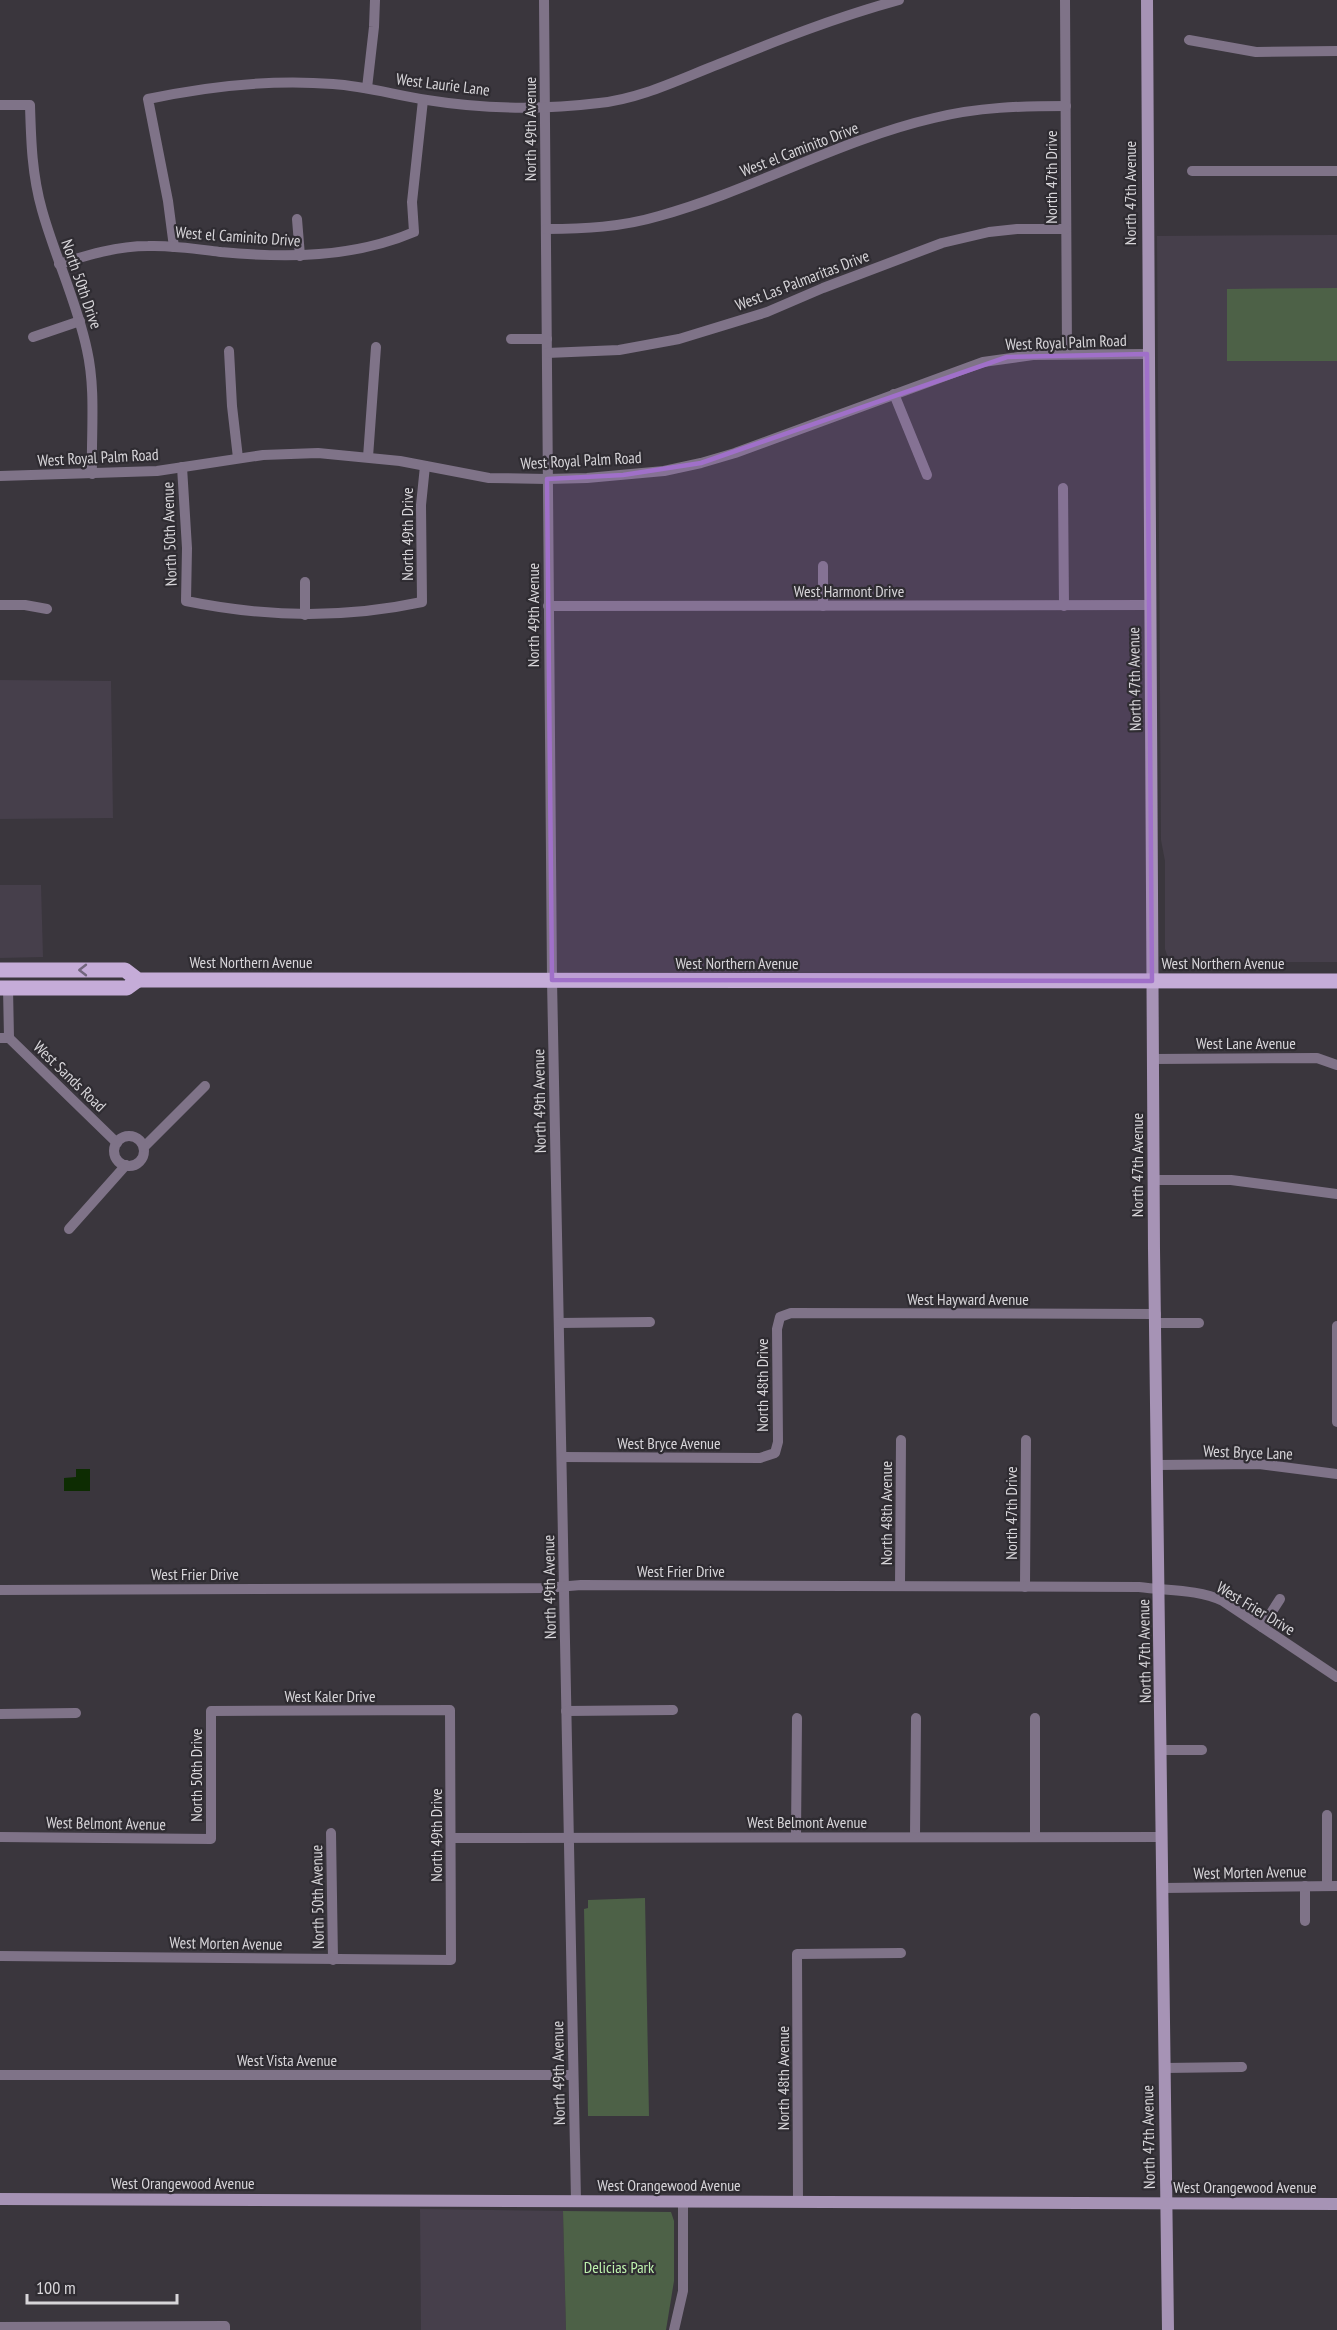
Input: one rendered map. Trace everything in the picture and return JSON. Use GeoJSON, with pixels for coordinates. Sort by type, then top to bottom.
{"type":"FeatureCollection","features":[{"type":"Feature","properties":{"kind":"main road","name":"West Northern Avenue"},"geometry":{"type":"LineString","coordinates":[[0,970],[125,970],[138,980]]}},
{"type":"Feature","properties":{"kind":"main road","name":"West Northern Avenue"},"geometry":{"type":"LineString","coordinates":[[4,988],[127,988],[138,980],[1337,981]]}},
{"type":"Feature","properties":{"kind":"street"},"geometry":{"type":"LineString","coordinates":[[367,88],[375,0]]}},
{"type":"Feature","properties":{"kind":"street","name":"North 49th Avenue"},"geometry":{"type":"LineString","coordinates":[[544,0],[552,980],[576,2201]]}},
{"type":"Feature","properties":{"kind":"street","name":"West Laurie Lane"},"geometry":{"type":"LineString","coordinates":[[174,247],[168,201],[148,99],[179,92],[256,83],[305,82],[367,88],[455,104],[545,107],[599,103],[623,99],[839,17],[899,0]]}},
{"type":"Feature","properties":{"kind":"street","name":"North 47th Drive"},"geometry":{"type":"LineString","coordinates":[[1065,0],[1067,353]]}},
{"type":"Feature","properties":{"kind":"street","name":"North 47th Avenue"},"geometry":{"type":"LineString","coordinates":[[1146,0],[1152,981],[1168,2330]]}},
{"type":"Feature","properties":{"kind":"street"},"geometry":{"type":"LineString","coordinates":[[1189,40],[1256,52],[1337,51]]}},
{"type":"Feature","properties":{"kind":"street","name":"West el Caminito Drive"},"geometry":{"type":"LineString","coordinates":[[59,264],[121,247],[174,247],[271,256],[300,256],[356,250],[414,232],[412,202],[423,100]]}},
{"type":"Feature","properties":{"kind":"street","name":"North 50th Drive"},"geometry":{"type":"LineString","coordinates":[[0,105],[30,105],[33,170],[42,210],[80,321],[89,363],[92,474]]}},
{"type":"Feature","properties":{"kind":"street","name":"West el Caminito Drive"},"geometry":{"type":"LineString","coordinates":[[546,229],[600,228],[658,217],[881,134],[934,117],[1004,106],[1066,106]]}},
{"type":"Feature","properties":{"kind":"street"},"geometry":{"type":"LineString","coordinates":[[1192,171],[1337,171]]}},
{"type":"Feature","properties":{"kind":"street"},"geometry":{"type":"LineString","coordinates":[[297,219],[300,256]]}},
{"type":"Feature","properties":{"kind":"street","name":"West Las Palmaritas Drive"},"geometry":{"type":"LineString","coordinates":[[547,353],[620,350],[679,339],[767,312],[942,243],[968,236],[1008,230],[1066,229]]}},
{"type":"Feature","properties":{"kind":"street"},"geometry":{"type":"LineString","coordinates":[[33,337],[80,321]]}},
{"type":"Feature","properties":{"kind":"street"},"geometry":{"type":"LineString","coordinates":[[511,339],[547,339]]}},
{"type":"Feature","properties":{"kind":"street"},"geometry":{"type":"LineString","coordinates":[[368,457],[376,347]]}},
{"type":"Feature","properties":{"kind":"street"},"geometry":{"type":"LineString","coordinates":[[230,351],[232,406],[238,458]]}},
{"type":"Feature","properties":{"kind":"street","name":"West Royal Palm Road"},"geometry":{"type":"LineString","coordinates":[[0,476],[92,474],[182,467],[291,453],[368,457],[489,478],[547,479],[622,475],[701,463],[816,425],[983,362],[1007,357],[1067,353],[1147,354]]}},
{"type":"Feature","properties":{"kind":"street"},"geometry":{"type":"LineString","coordinates":[[894,394],[927,475]]}},
{"type":"Feature","properties":{"kind":"street","name":"North 49th Drive"},"geometry":{"type":"LineString","coordinates":[[305,615],[379,609],[422,602],[421,505],[425,466]]}},
{"type":"Feature","properties":{"kind":"street","name":"North 50th Avenue"},"geometry":{"type":"LineString","coordinates":[[182,467],[187,548],[186,601],[249,612],[305,615]]}},
{"type":"Feature","properties":{"kind":"street"},"geometry":{"type":"LineString","coordinates":[[1064,488],[1064,606]]}},
{"type":"Feature","properties":{"kind":"street"},"geometry":{"type":"LineString","coordinates":[[823,566],[823,606]]}},
{"type":"Feature","properties":{"kind":"street"},"geometry":{"type":"LineString","coordinates":[[305,582],[305,615]]}},
{"type":"Feature","properties":{"kind":"street"},"geometry":{"type":"LineString","coordinates":[[0,605],[25,605],[47,609]]}},
{"type":"Feature","properties":{"kind":"street","name":"West Harmont Drive"},"geometry":{"type":"LineString","coordinates":[[549,606],[1149,605]]}},
{"type":"Feature","properties":{"kind":"street"},"geometry":{"type":"LineString","coordinates":[[4,988],[4,1038]]}},
{"type":"Feature","properties":{"kind":"street","name":"West Sands Road"},"geometry":{"type":"LineString","coordinates":[[4,1038],[117,1143]]}},
{"type":"Feature","properties":{"kind":"street","name":"West Lane Avenue"},"geometry":{"type":"LineString","coordinates":[[1153,1059],[1317,1058],[1337,1065]]}},
{"type":"Feature","properties":{"kind":"street"},"geometry":{"type":"LineString","coordinates":[[144,1147],[205,1086]]}},
{"type":"Feature","properties":{"kind":"street"},"geometry":{"type":"LineString","coordinates":[[69,1229],[126,1165],[140,1162],[144,1147],[138,1139],[129,1136],[120,1139],[117,1143],[115,1156],[126,1165]]}},
{"type":"Feature","properties":{"kind":"street"},"geometry":{"type":"LineString","coordinates":[[1154,1180],[1231,1180],[1337,1194]]}},
{"type":"Feature","properties":{"kind":"street","name":"West Hayward Avenue"},"geometry":{"type":"LineString","coordinates":[[780,1317],[791,1313],[1156,1319],[1199,1323]]}},
{"type":"Feature","properties":{"kind":"street","name":"North 48th Drive"},"geometry":{"type":"LineString","coordinates":[[775,1453],[778,1442],[777,1329],[780,1317]]}},
{"type":"Feature","properties":{"kind":"street"},"geometry":{"type":"LineString","coordinates":[[559,1323],[650,1322]]}},
{"type":"Feature","properties":{"kind":"street"},"geometry":{"type":"LineString","coordinates":[[1337,1326],[1337,1422]]}},
{"type":"Feature","properties":{"kind":"street","name":"North 48th Avenue"},"geometry":{"type":"LineString","coordinates":[[900,1586],[901,1440]]}},
{"type":"Feature","properties":{"kind":"street","name":"North 47th Drive"},"geometry":{"type":"LineString","coordinates":[[1025,1587],[1026,1440]]}},
{"type":"Feature","properties":{"kind":"street","name":"West Bryce Avenue"},"geometry":{"type":"LineString","coordinates":[[562,1457],[760,1458],[775,1453]]}},
{"type":"Feature","properties":{"kind":"street","name":"West Bryce Lane"},"geometry":{"type":"LineString","coordinates":[[1158,1465],[1259,1464],[1337,1474]]}},
{"type":"Feature","properties":{"kind":"street","name":"West Frier Drive"},"geometry":{"type":"LineString","coordinates":[[0,1590],[1139,1587],[1199,1592],[1212,1596],[1337,1677]]}},
{"type":"Feature","properties":{"kind":"street"},"geometry":{"type":"LineString","coordinates":[[1262,1627],[1280,1599]]}},
{"type":"Feature","properties":{"kind":"street","name":"North 49th Drive"},"geometry":{"type":"LineString","coordinates":[[450,1710],[452,1960]]}},
{"type":"Feature","properties":{"kind":"street","name":"West Kaler Drive"},"geometry":{"type":"LineString","coordinates":[[211,1711],[450,1710]]}},
{"type":"Feature","properties":{"kind":"street"},"geometry":{"type":"LineString","coordinates":[[566,1711],[674,1710]]}},
{"type":"Feature","properties":{"kind":"street","name":"North 50th Drive"},"geometry":{"type":"LineString","coordinates":[[211,1711],[211,1839]]}},
{"type":"Feature","properties":{"kind":"street"},"geometry":{"type":"LineString","coordinates":[[0,1714],[76,1713]]}},
{"type":"Feature","properties":{"kind":"street"},"geometry":{"type":"LineString","coordinates":[[796,1837],[797,1718]]}},
{"type":"Feature","properties":{"kind":"street"},"geometry":{"type":"LineString","coordinates":[[915,1837],[916,1718]]}},
{"type":"Feature","properties":{"kind":"street"},"geometry":{"type":"LineString","coordinates":[[1035,1718],[1035,1837]]}},
{"type":"Feature","properties":{"kind":"street"},"geometry":{"type":"LineString","coordinates":[[1161,1750],[1202,1750]]}},
{"type":"Feature","properties":{"kind":"street"},"geometry":{"type":"LineString","coordinates":[[1327,1815],[1332,1886]]}},
{"type":"Feature","properties":{"kind":"street","name":"North 50th Avenue"},"geometry":{"type":"LineString","coordinates":[[331,1833],[333,1960]]}},
{"type":"Feature","properties":{"kind":"street","name":"West Belmont Avenue"},"geometry":{"type":"LineString","coordinates":[[0,1837],[211,1839]]}},
{"type":"Feature","properties":{"kind":"street","name":"West Belmont Avenue"},"geometry":{"type":"LineString","coordinates":[[451,1838],[1162,1837]]}},
{"type":"Feature","properties":{"kind":"street"},"geometry":{"type":"LineString","coordinates":[[1305,1886],[1305,1921]]}},
{"type":"Feature","properties":{"kind":"street","name":"West Morten Avenue"},"geometry":{"type":"LineString","coordinates":[[1163,1888],[1332,1886]]}},
{"type":"Feature","properties":{"kind":"street","name":"North 48th Avenue"},"geometry":{"type":"LineString","coordinates":[[798,2202],[797,1954],[901,1953]]}},
{"type":"Feature","properties":{"kind":"street","name":"West Morten Avenue"},"geometry":{"type":"LineString","coordinates":[[0,1956],[452,1960]]}},
{"type":"Feature","properties":{"kind":"street"},"geometry":{"type":"LineString","coordinates":[[1164,2068],[1242,2067]]}},
{"type":"Feature","properties":{"kind":"street","name":"West Vista Avenue"},"geometry":{"type":"LineString","coordinates":[[0,2075],[573,2075]]}},
{"type":"Feature","properties":{"kind":"street","name":"West Orangewood Avenue"},"geometry":{"type":"LineString","coordinates":[[0,2199],[1337,2204]]}},
{"type":"Feature","properties":{"kind":"street"},"geometry":{"type":"LineString","coordinates":[[674,2330],[683,2291],[683,2203]]}},
{"type":"Feature","properties":{"kind":"street"},"geometry":{"type":"LineString","coordinates":[[0,2327],[225,2328]]}},
{"type":"Feature","properties":{"kind":"highlighted area"},"geometry":{"type":"Polygon","coordinates":[[[1147,354],[1152,981],[552,980],[547,479],[623,475],[701,463],[1007,357],[1147,354]]]}},
{"type":"Feature","properties":{"kind":"shaded area"},"geometry":{"type":"Polygon","coordinates":[[[1337,235],[1337,962],[1175,962],[1168,958],[1165,949],[1165,861],[1161,840],[1157,236],[1337,235]]]}},
{"type":"Feature","properties":{"kind":"shaded area"},"geometry":{"type":"Polygon","coordinates":[[[0,680],[111,681],[113,818],[0,819],[0,680]]]}},
{"type":"Feature","properties":{"kind":"shaded area"},"geometry":{"type":"Polygon","coordinates":[[[0,885],[41,885],[43,957],[0,958],[0,885]]]}},
{"type":"Feature","properties":{"kind":"shaded area"},"geometry":{"type":"Polygon","coordinates":[[[76,1469],[90,1469],[90,1491],[64,1491],[64,1478],[76,1477],[76,1469]]]}},
{"type":"Feature","properties":{"kind":"shaded area"},"geometry":{"type":"Polygon","coordinates":[[[420,2209],[563,2211],[566,2330],[421,2330],[420,2209]]]}},
{"type":"Feature","properties":{"kind":"green space"},"geometry":{"type":"Polygon","coordinates":[[[1337,288],[1337,361],[1227,361],[1227,289],[1337,288]]]}},
{"type":"Feature","properties":{"kind":"green space"},"geometry":{"type":"Polygon","coordinates":[[[645,1898],[649,2116],[588,2116],[584,1909],[588,1908],[588,1900],[645,1898]]]}},
{"type":"Feature","properties":{"kind":"green space","name":"Delicias Park"},"geometry":{"type":"Polygon","coordinates":[[[563,2211],[671,2212],[674,2221],[674,2281],[666,2330],[566,2330],[563,2211]]]}}]}
